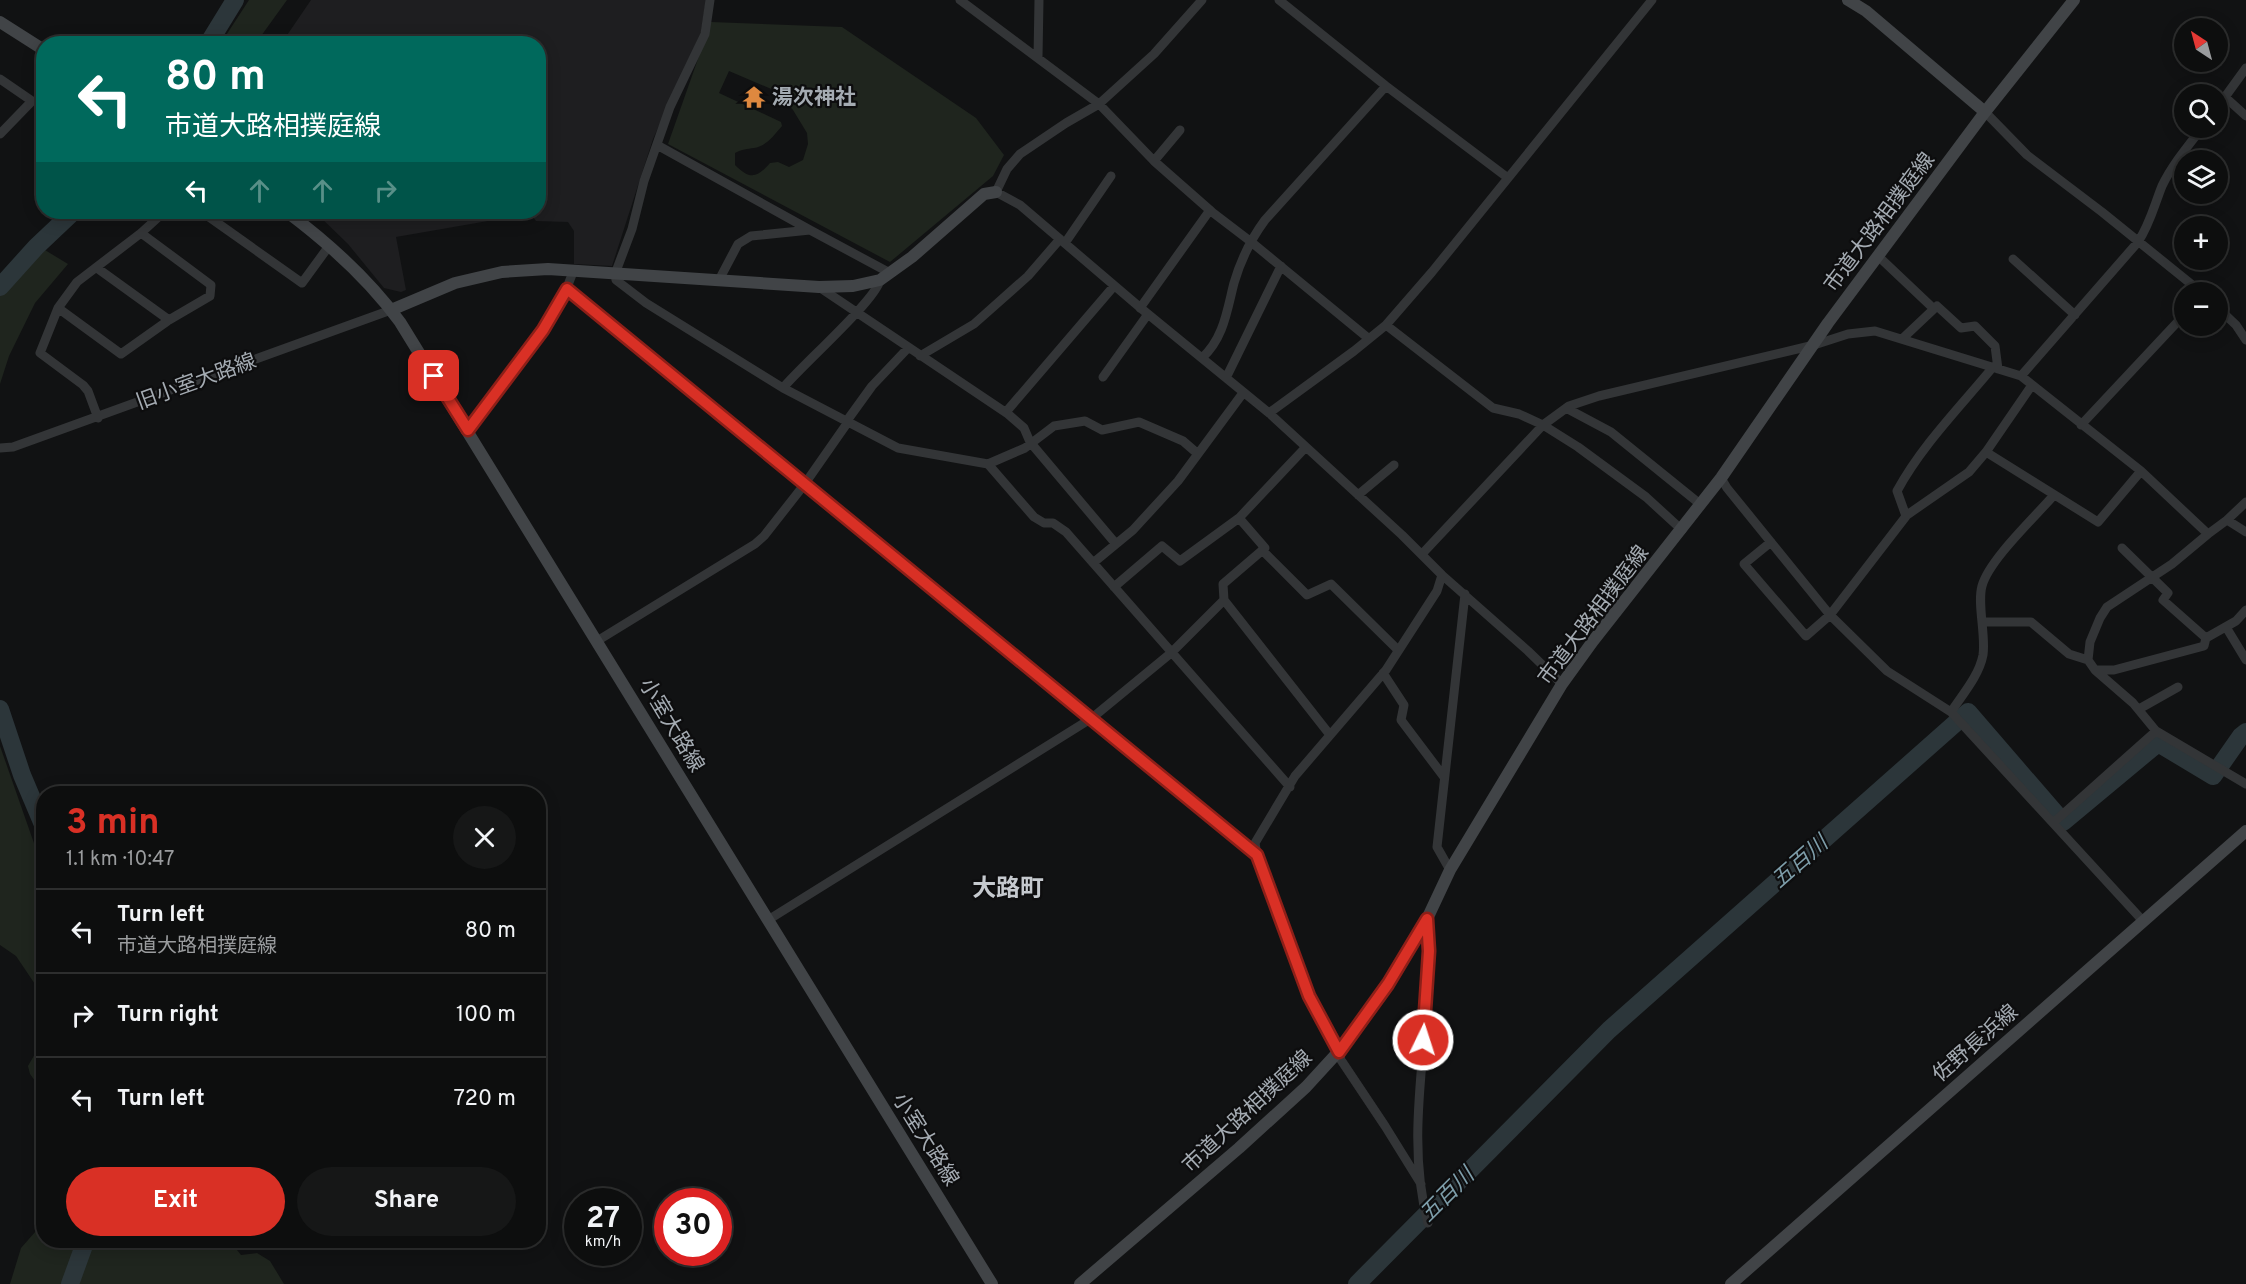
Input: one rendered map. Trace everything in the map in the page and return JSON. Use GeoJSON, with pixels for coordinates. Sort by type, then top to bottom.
{"type":"FeatureCollection","features":[{"type":"Feature","properties":{"kind":"street"},"geometry":{"type":"LineString","coordinates":[[710,0],[705,34],[670,107],[644,181],[632,229],[615,274],[616,280],[646,303],[783,388],[898,448],[988,464],[1025,448],[1054,426],[1085,420],[1102,430],[1139,422],[1183,441],[1198,454]]}},
{"type":"Feature","properties":{"kind":"street"},"geometry":{"type":"LineString","coordinates":[[960,0],[1099,104],[1154,161],[1210,210],[1368,338]]}},
{"type":"Feature","properties":{"kind":"street"},"geometry":{"type":"LineString","coordinates":[[1038,57],[1039,0]]}},
{"type":"Feature","properties":{"kind":"street"},"geometry":{"type":"LineString","coordinates":[[996,192],[1007,169],[1020,154],[1099,104],[1154,54],[1202,0]]}},
{"type":"Feature","properties":{"kind":"street"},"geometry":{"type":"LineString","coordinates":[[1279,0],[1386,86],[1508,178]]}},
{"type":"Feature","properties":{"kind":"street"},"geometry":{"type":"LineString","coordinates":[[1269,413],[1386,325],[1652,0]]}},
{"type":"Feature","properties":{"kind":"street"},"geometry":{"type":"LineString","coordinates":[[1848,0],[1866,11],[1985,111],[2027,155],[2188,282]]}},
{"type":"Feature","properties":{"kind":"street","name":"市道大路相撲庭線"},"geometry":{"type":"LineString","coordinates":[[1080,1284],[1239,1148],[1306,1087],[1339,1052],[1388,984],[1427,919],[1450,870],[1562,684],[1721,478],[1878,256],[1985,111],[2074,0]]}},
{"type":"Feature","properties":{"kind":"street"},"geometry":{"type":"LineString","coordinates":[[0,22],[36,45]]}},
{"type":"Feature","properties":{"kind":"street"},"geometry":{"type":"LineString","coordinates":[[2228,93],[2245,70]]}},
{"type":"Feature","properties":{"kind":"street"},"geometry":{"type":"LineString","coordinates":[[0,79],[32,101],[0,134]]}},
{"type":"Feature","properties":{"kind":"street"},"geometry":{"type":"LineString","coordinates":[[1202,358],[1213,349],[1224,324],[1235,281],[1250,241],[1265,220],[1386,86]]}},
{"type":"Feature","properties":{"kind":"street"},"geometry":{"type":"LineString","coordinates":[[2228,100],[2246,116]]}},
{"type":"Feature","properties":{"kind":"street"},"geometry":{"type":"LineString","coordinates":[[1154,161],[1179,130]]}},
{"type":"Feature","properties":{"kind":"street"},"geometry":{"type":"LineString","coordinates":[[2021,376],[2138,242],[2149,226],[2163,185],[2174,165],[2194,138]]}},
{"type":"Feature","properties":{"kind":"street"},"geometry":{"type":"LineString","coordinates":[[657,145],[810,230],[885,277]]}},
{"type":"Feature","properties":{"kind":"street"},"geometry":{"type":"LineString","coordinates":[[920,356],[974,324],[1028,276],[1062,241],[1111,176]]}},
{"type":"Feature","properties":{"kind":"street"},"geometry":{"type":"LineString","coordinates":[[783,388],[797,371],[855,314],[885,277],[912,257],[984,194],[996,192],[1020,205],[1114,286],[1269,413],[1562,684]]}},
{"type":"Feature","properties":{"kind":"street"},"geometry":{"type":"LineString","coordinates":[[1103,377],[1210,210]]}},
{"type":"Feature","properties":{"kind":"street"},"geometry":{"type":"LineString","coordinates":[[98,417],[83,384],[40,353],[58,308],[77,282],[156,219]]}},
{"type":"Feature","properties":{"kind":"street"},"geometry":{"type":"LineString","coordinates":[[212,219],[302,283],[329,246]]}},
{"type":"Feature","properties":{"kind":"street","name":"小室大路線"},"geometry":{"type":"LineString","coordinates":[[296,219],[329,246],[391,310],[468,430],[992,1284]]}},
{"type":"Feature","properties":{"kind":"street"},"geometry":{"type":"LineString","coordinates":[[719,280],[738,244],[751,236],[810,230]]}},
{"type":"Feature","properties":{"kind":"street"},"geometry":{"type":"LineString","coordinates":[[58,308],[121,354],[169,320],[210,296],[211,285],[141,233]]}},
{"type":"Feature","properties":{"kind":"street"},"geometry":{"type":"LineString","coordinates":[[1878,256],[1934,309]]}},
{"type":"Feature","properties":{"kind":"street"},"geometry":{"type":"LineString","coordinates":[[2013,259],[2075,315]]}},
{"type":"Feature","properties":{"kind":"street"},"geometry":{"type":"LineString","coordinates":[[1226,378],[1281,266]]}},
{"type":"Feature","properties":{"kind":"street"},"geometry":{"type":"LineString","coordinates":[[97,268],[169,320]]}},
{"type":"Feature","properties":{"kind":"street"},"geometry":{"type":"LineString","coordinates":[[391,310],[455,284],[502,272],[548,269],[819,288],[853,286],[885,277]]}},
{"type":"Feature","properties":{"kind":"street"},"geometry":{"type":"LineString","coordinates":[[468,430],[543,330],[567,289],[573,272]]}},
{"type":"Feature","properties":{"kind":"street"},"geometry":{"type":"LineString","coordinates":[[1006,412],[1114,286]]}},
{"type":"Feature","properties":{"kind":"street"},"geometry":{"type":"LineString","coordinates":[[819,288],[1006,412],[1024,428],[1030,442],[1116,544]]}},
{"type":"Feature","properties":{"kind":"street"},"geometry":{"type":"LineString","coordinates":[[567,289],[1257,855]]}},
{"type":"Feature","properties":{"kind":"street"},"geometry":{"type":"LineString","coordinates":[[1902,339],[1937,306],[1960,328],[1975,326],[1995,346],[1996,368],[1935,436],[1905,477],[1898,491],[1906,516]]}},
{"type":"Feature","properties":{"kind":"street","name":"旧小室大路線"},"geometry":{"type":"LineString","coordinates":[[0,448],[13,447],[98,417],[391,310]]}},
{"type":"Feature","properties":{"kind":"street"},"geometry":{"type":"LineString","coordinates":[[2228,317],[2246,340]]}},
{"type":"Feature","properties":{"kind":"street"},"geometry":{"type":"LineString","coordinates":[[1386,325],[1493,408],[1519,414],[1543,425],[1578,447],[1646,497],[1682,530]]}},
{"type":"Feature","properties":{"kind":"street"},"geometry":{"type":"LineString","coordinates":[[2082,425],[2174,326]]}},
{"type":"Feature","properties":{"kind":"street"},"geometry":{"type":"LineString","coordinates":[[1422,554],[1543,425],[1566,408],[1599,396],[1814,345],[1848,334],[1875,332],[2021,376],[2141,471],[2208,534]]}},
{"type":"Feature","properties":{"kind":"street"},"geometry":{"type":"LineString","coordinates":[[597,641],[755,544],[764,536],[804,485],[872,386],[908,348]]}},
{"type":"Feature","properties":{"kind":"street"},"geometry":{"type":"LineString","coordinates":[[1771,542],[1744,564],[1806,636],[1830,615],[1906,516],[1968,472],[1986,452],[2032,385]]}},
{"type":"Feature","properties":{"kind":"street"},"geometry":{"type":"LineString","coordinates":[[1093,562],[1133,530],[1178,481],[1243,393]]}},
{"type":"Feature","properties":{"kind":"street"},"geometry":{"type":"LineString","coordinates":[[1566,408],[1611,432],[1700,504]]}},
{"type":"Feature","properties":{"kind":"street"},"geometry":{"type":"LineString","coordinates":[[1114,587],[1162,546],[1180,561],[1239,518],[1305,448]]}},
{"type":"Feature","properties":{"kind":"street"},"geometry":{"type":"LineString","coordinates":[[1986,452],[2098,522],[2141,471]]}},
{"type":"Feature","properties":{"kind":"street"},"geometry":{"type":"LineString","coordinates":[[988,464],[1034,516],[1044,523],[1053,523],[1065,532],[1290,787]]}},
{"type":"Feature","properties":{"kind":"street"},"geometry":{"type":"LineString","coordinates":[[1358,495],[1394,465]]}},
{"type":"Feature","properties":{"kind":"street"},"geometry":{"type":"LineString","coordinates":[[1721,478],[1830,615],[1887,670],[1952,713],[2143,921]]}},
{"type":"Feature","properties":{"kind":"street"},"geometry":{"type":"LineString","coordinates":[[1952,713],[1978,669],[1983,655],[1982,587],[1988,574],[2054,495]]}},
{"type":"Feature","properties":{"kind":"street"},"geometry":{"type":"LineString","coordinates":[[2088,660],[2090,642],[2107,607],[2172,564],[2246,502]]}},
{"type":"Feature","properties":{"kind":"street"},"geometry":{"type":"LineString","coordinates":[[1239,518],[1265,548],[1223,584],[1224,600],[1330,735]]}},
{"type":"Feature","properties":{"kind":"street"},"geometry":{"type":"LineString","coordinates":[[2227,520],[2246,532]]}},
{"type":"Feature","properties":{"kind":"street"},"geometry":{"type":"LineString","coordinates":[[2122,548],[2168,593],[2163,600],[2206,638]]}},
{"type":"Feature","properties":{"kind":"street"},"geometry":{"type":"LineString","coordinates":[[1262,550],[1307,595],[1331,584],[1398,650]]}},
{"type":"Feature","properties":{"kind":"street"},"geometry":{"type":"LineString","coordinates":[[1421,1184],[1341,1060],[1309,996],[1257,855],[1255,843],[1295,776],[1383,674],[1437,591],[1442,575]]}},
{"type":"Feature","properties":{"kind":"street"},"geometry":{"type":"LineString","coordinates":[[1450,870],[1437,847],[1465,594]]}},
{"type":"Feature","properties":{"kind":"street"},"geometry":{"type":"LineString","coordinates":[[768,920],[1092,718],[1171,653],[1224,600]]}},
{"type":"Feature","properties":{"kind":"street"},"geometry":{"type":"LineString","coordinates":[[2095,670],[2114,670],[2204,646],[2206,638],[2236,621],[2246,610]]}},
{"type":"Feature","properties":{"kind":"street"},"geometry":{"type":"LineString","coordinates":[[1983,622],[2031,622],[2068,654],[2088,660],[2095,670],[2139,709],[2156,731],[2246,784]]}},
{"type":"Feature","properties":{"kind":"street"},"geometry":{"type":"LineString","coordinates":[[2226,627],[2246,660]]}},
{"type":"Feature","properties":{"kind":"street"},"geometry":{"type":"LineString","coordinates":[[1383,674],[1404,705],[1401,720],[1444,777]]}},
{"type":"Feature","properties":{"kind":"street"},"geometry":{"type":"LineString","coordinates":[[2139,709],[2178,687]]}},
{"type":"Feature","properties":{"kind":"street"},"geometry":{"type":"LineString","coordinates":[[2054,823],[2156,731]]}},
{"type":"Feature","properties":{"kind":"street","name":"佐野長浜線"},"geometry":{"type":"LineString","coordinates":[[1731,1284],[2246,831]]}},
{"type":"Feature","properties":{"kind":"street"},"geometry":{"type":"LineString","coordinates":[[1427,919],[1429,951],[1417,1128],[1421,1184],[1428,1223]]}},
{"type":"Feature","properties":{"kind":"shaded area"},"geometry":{"type":"Polygon","coordinates":[[[249,0],[287,0],[261,36],[226,36],[249,0]]]}},
{"type":"Feature","properties":{"kind":"shaded area"},"geometry":{"type":"Polygon","coordinates":[[[311,0],[706,0],[701,32],[653,139],[612,266],[574,264],[574,231],[568,222],[536,221],[534,219],[546,219],[546,36],[286,36],[311,0]]]}},
{"type":"Feature","properties":{"kind":"shaded area"},"geometry":{"type":"Polygon","coordinates":[[[711,22],[842,27],[976,118],[1004,155],[993,176],[890,262],[668,144],[711,22]],[[729,71],[719,93],[781,122],[782,126],[766,143],[735,153],[735,165],[749,175],[761,172],[770,163],[778,162],[789,167],[803,160],[808,144],[807,133],[793,110],[776,91],[729,71]]]}},
{"type":"Feature","properties":{"kind":"shaded area"},"geometry":{"type":"Polygon","coordinates":[[[322,219],[490,219],[396,237],[406,290],[401,292],[384,288],[348,244],[322,219]]]}},
{"type":"Feature","properties":{"kind":"shaded area"},"geometry":{"type":"Polygon","coordinates":[[[40,247],[68,264],[35,303],[9,356],[0,384],[0,296],[40,247]]]}},
{"type":"Feature","properties":{"kind":"shaded area"},"geometry":{"type":"Polygon","coordinates":[[[0,746],[36,849],[36,986],[16,956],[0,945],[0,746]]]}},
{"type":"Feature","properties":{"kind":"shaded area"},"geometry":{"type":"Polygon","coordinates":[[[36,1052],[36,1082],[30,1074],[28,1066],[36,1052]]]}},
{"type":"Feature","properties":{"kind":"shaded area"},"geometry":{"type":"Polygon","coordinates":[[[36,1231],[36,1248],[237,1248],[241,1255],[257,1253],[270,1261],[284,1284],[10,1284],[21,1248],[36,1231]]]}},
{"type":"Feature","properties":{"kind":"waterway"},"geometry":{"type":"LineString","coordinates":[[213,36],[235,0]]}},
{"type":"Feature","properties":{"kind":"waterway"},"geometry":{"type":"LineString","coordinates":[[0,287],[36,247],[66,219]]}},
{"type":"Feature","properties":{"kind":"waterway"},"geometry":{"type":"LineString","coordinates":[[0,709],[22,775],[36,808]]}},
{"type":"Feature","properties":{"kind":"waterway","name":"五百川"},"geometry":{"type":"LineString","coordinates":[[1357,1284],[1609,1030],[1968,712],[2063,822],[2158,743],[2213,776],[2246,732]]}},
{"type":"Feature","properties":{"kind":"waterway"},"geometry":{"type":"LineString","coordinates":[[70,1284],[83,1248]]}},
{"type":"Feature","properties":{"kind":"place","name":"湯次神社"},"geometry":{"type":"Point","coordinates":[754,97]}},
{"type":"Feature","properties":{"kind":"district","name":"大路町"},"geometry":{"type":"Point","coordinates":[1008,888]}},
{"type":"Feature","properties":{"kind":"route"},"geometry":{"type":"LineString","coordinates":[[434,376],[468,430],[543,330],[567,289],[1257,855],[1309,996],[1339,1052],[1388,984],[1427,919],[1429,951],[1423,1040]]}}]}
